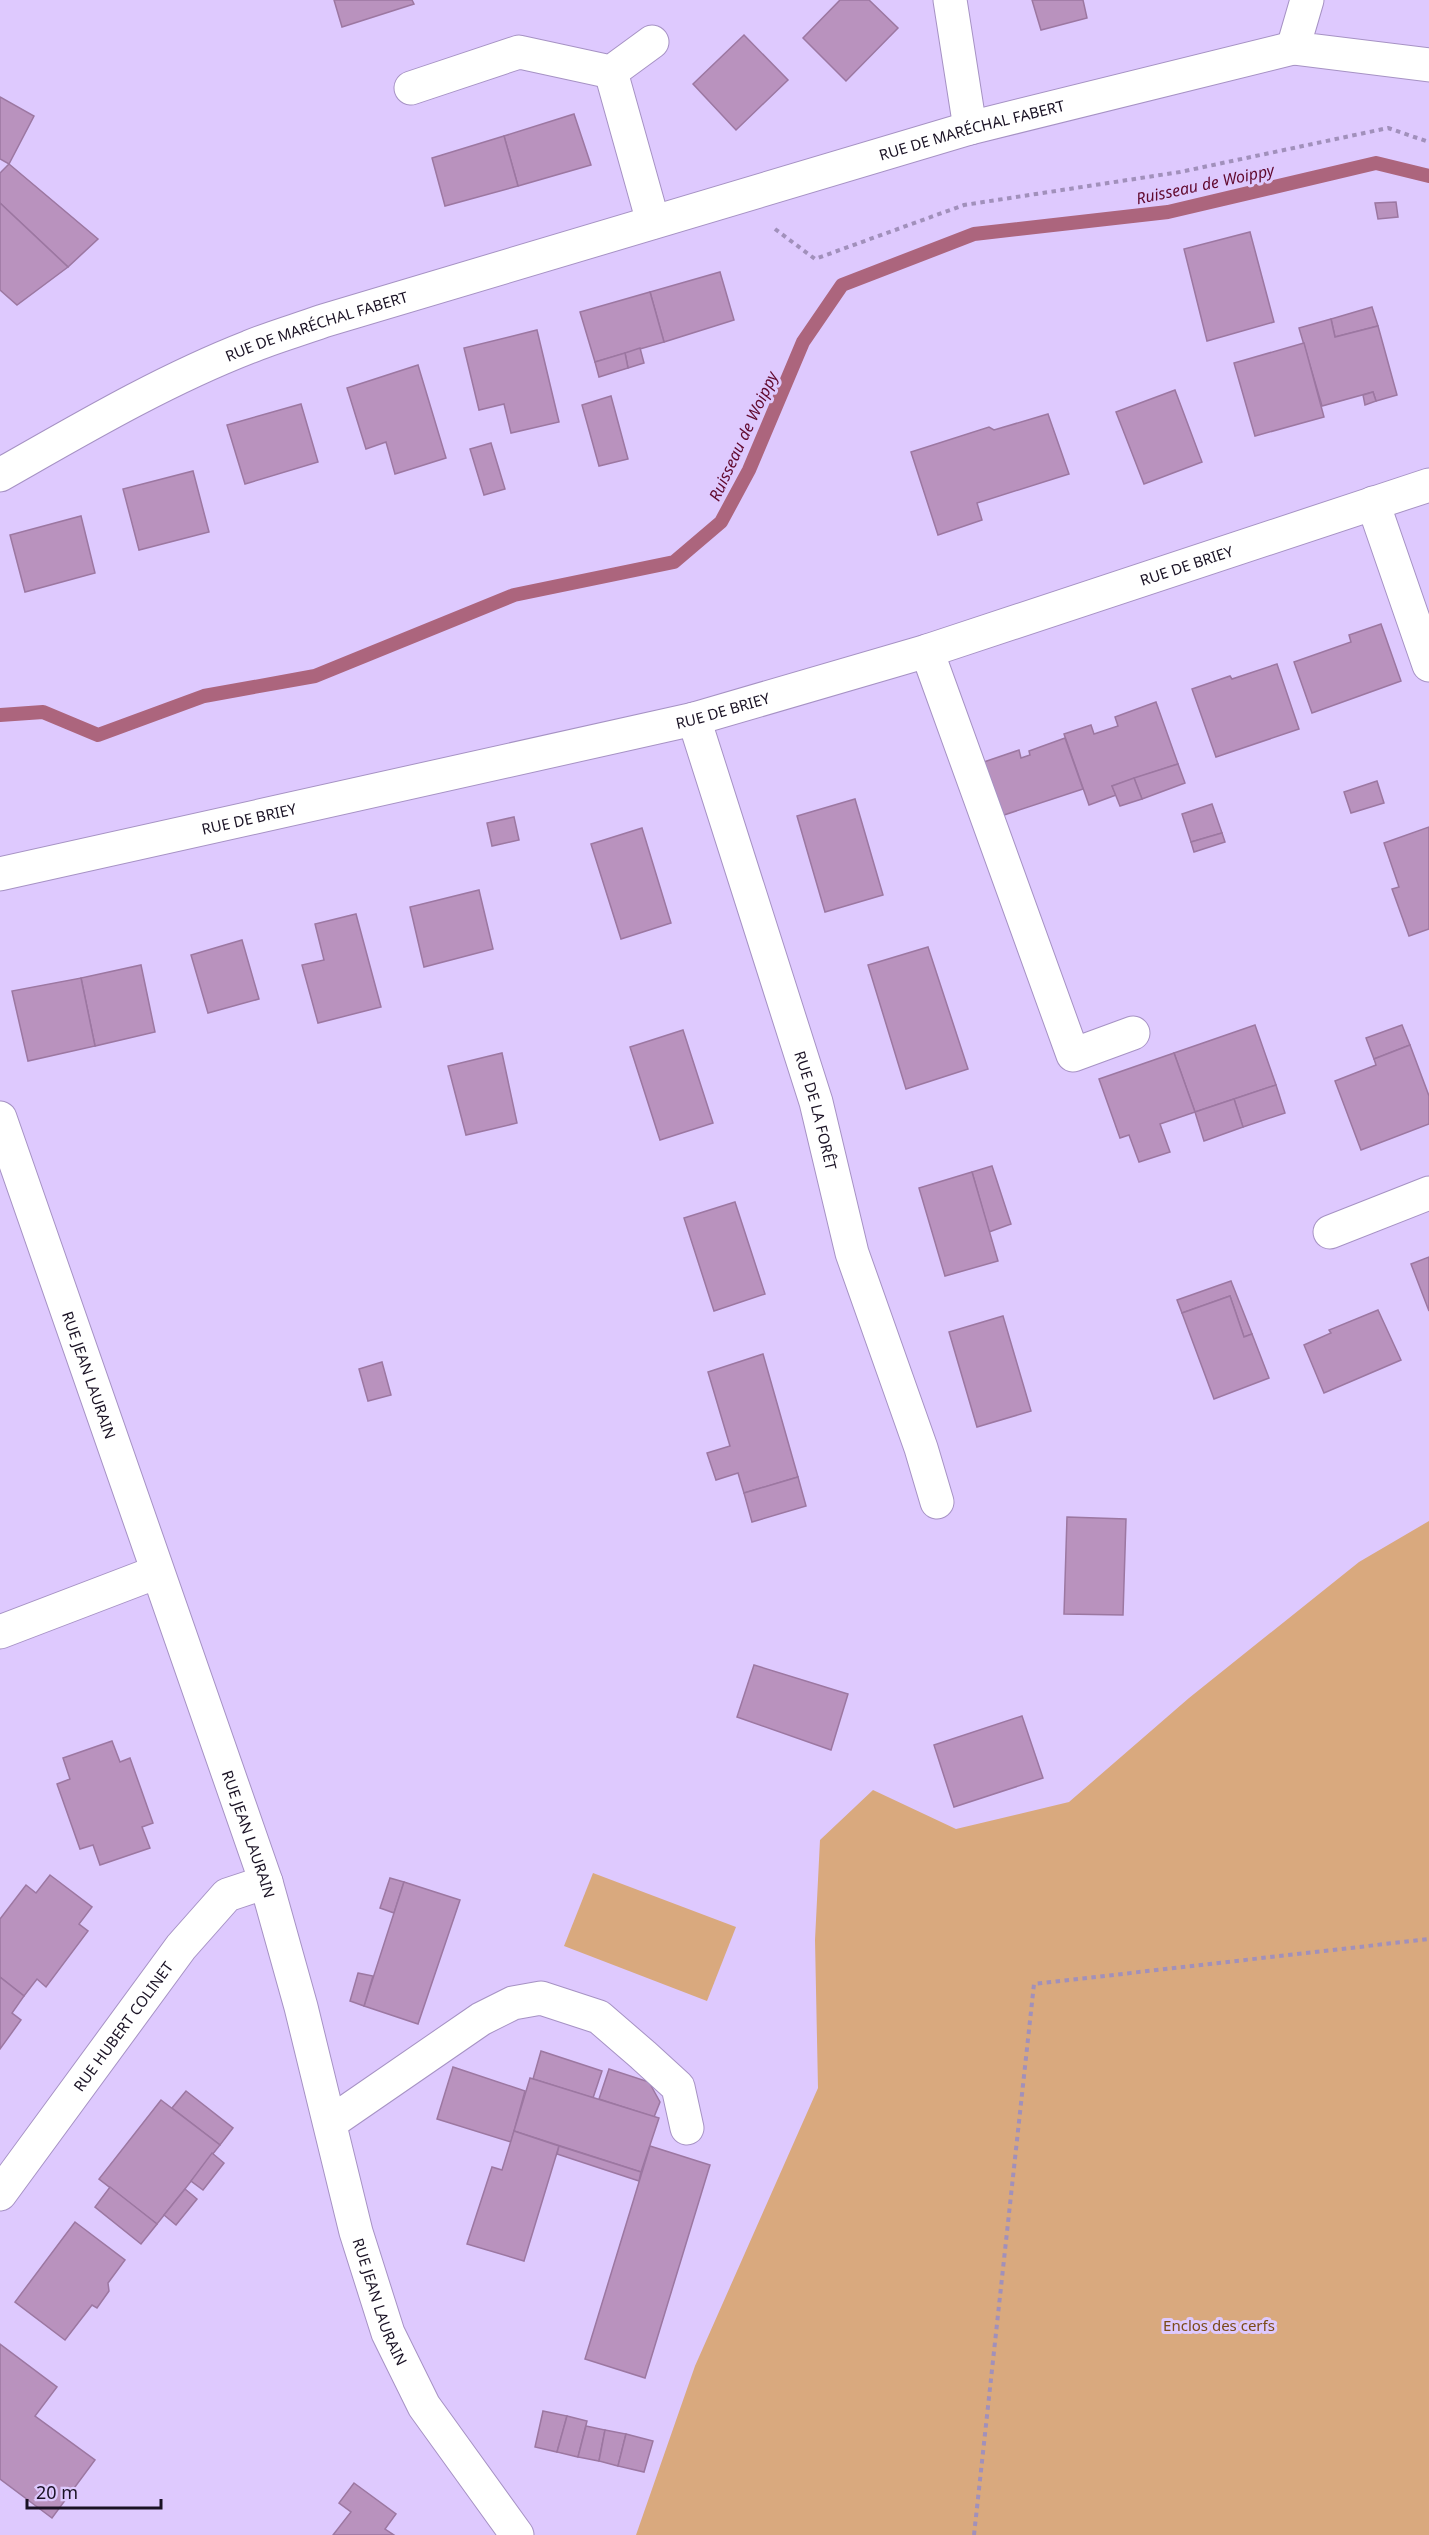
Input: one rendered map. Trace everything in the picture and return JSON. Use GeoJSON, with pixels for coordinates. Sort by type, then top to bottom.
{"type":"FeatureCollection","features":[{"type":"Feature","properties":{"kind":"street"},"geometry":{"type":"LineString","coordinates":[[950,0],[970,128]]}},
{"type":"Feature","properties":{"kind":"street"},"geometry":{"type":"LineString","coordinates":[[1307,0],[1293,48],[1429,65]]}},
{"type":"Feature","properties":{"kind":"street"},"geometry":{"type":"LineString","coordinates":[[411,88],[519,52],[611,72],[652,42]]}},
{"type":"Feature","properties":{"kind":"street","name":"RUE DE MARÉCHAL FABERT"},"geometry":{"type":"LineString","coordinates":[[0,476],[110,412],[249,347],[323,321],[970,128],[1293,48]]}},
{"type":"Feature","properties":{"kind":"street"},"geometry":{"type":"LineString","coordinates":[[611,72],[652,222]]}},
{"type":"Feature","properties":{"kind":"street","name":"RUE DE BRIEY"},"geometry":{"type":"LineString","coordinates":[[0,874],[694,719],[927,651],[1429,485]]}},
{"type":"Feature","properties":{"kind":"street"},"geometry":{"type":"LineString","coordinates":[[1373,503],[1429,665]]}},
{"type":"Feature","properties":{"kind":"street"},"geometry":{"type":"LineString","coordinates":[[927,651],[1073,1055],[1133,1033]]}},
{"type":"Feature","properties":{"kind":"street","name":"RUE DE LA FORÊT"},"geometry":{"type":"LineString","coordinates":[[694,719],[816,1102],[852,1253],[921,1448],[937,1502]]}},
{"type":"Feature","properties":{"kind":"street","name":"RUE JEAN LAURAIN"},"geometry":{"type":"LineString","coordinates":[[0,1118],[266,1882],[301,2007],[359,2242],[392,2343],[424,2406],[517,2535]]}},
{"type":"Feature","properties":{"kind":"street"},"geometry":{"type":"LineString","coordinates":[[1330,1232],[1429,1193]]}},
{"type":"Feature","properties":{"kind":"street"},"geometry":{"type":"LineString","coordinates":[[0,1632],[157,1572]]}},
{"type":"Feature","properties":{"kind":"street","name":"RUE HUBERT COLINET"},"geometry":{"type":"LineString","coordinates":[[0,2194],[181,1947],[227,1895],[266,1882]]}},
{"type":"Feature","properties":{"kind":"street"},"geometry":{"type":"LineString","coordinates":[[330,2123],[480,2019],[513,2003],[541,1998],[599,2017],[643,2055],[678,2087],[687,2128]]}},
{"type":"Feature","properties":{"kind":"path"},"geometry":{"type":"LineString","coordinates":[[733,198],[815,259],[964,205],[1180,172],[1388,128],[1429,142]]}},
{"type":"Feature","properties":{"kind":"path"},"geometry":{"type":"LineString","coordinates":[[974,2535],[1034,1984],[1429,1939]]}},
{"type":"Feature","properties":{"kind":"green space","name":"Enclos des cerfs"},"geometry":{"type":"Polygon","coordinates":[[[1429,1521],[1429,2535],[636,2535],[695,2366],[818,2088],[815,1940],[820,1840],[873,1790],[956,1829],[1069,1802],[1189,1698],[1359,1562],[1429,1521]]]}},
{"type":"Feature","properties":{"kind":"green space"},"geometry":{"type":"Polygon","coordinates":[[[593,1873],[736,1927],[707,2001],[564,1946],[593,1873]]]}},
{"type":"Feature","properties":{"kind":"building"},"geometry":{"type":"Polygon","coordinates":[[[334,0],[412,0],[414,4],[342,27],[334,0]]]}},
{"type":"Feature","properties":{"kind":"building"},"geometry":{"type":"Polygon","coordinates":[[[840,0],[869,0],[898,28],[846,81],[803,38],[840,0]]]}},
{"type":"Feature","properties":{"kind":"building"},"geometry":{"type":"Polygon","coordinates":[[[1032,0],[1083,0],[1087,18],[1041,30],[1032,0]]]}},
{"type":"Feature","properties":{"kind":"building"},"geometry":{"type":"Polygon","coordinates":[[[744,35],[788,80],[736,130],[693,84],[744,35]]]}},
{"type":"Feature","properties":{"kind":"building"},"geometry":{"type":"Polygon","coordinates":[[[0,97],[34,116],[9,164],[0,159],[0,97]]]}},
{"type":"Feature","properties":{"kind":"building"},"geometry":{"type":"Polygon","coordinates":[[[574,114],[591,165],[518,186],[504,136],[574,114]]]}},
{"type":"Feature","properties":{"kind":"building"},"geometry":{"type":"Polygon","coordinates":[[[504,136],[518,186],[445,206],[432,158],[504,136]]]}},
{"type":"Feature","properties":{"kind":"building"},"geometry":{"type":"Polygon","coordinates":[[[9,164],[98,239],[68,267],[0,203],[0,173],[9,164]]]}},
{"type":"Feature","properties":{"kind":"building"},"geometry":{"type":"Polygon","coordinates":[[[1396,202],[1398,217],[1378,219],[1375,203],[1396,202]]]}},
{"type":"Feature","properties":{"kind":"building"},"geometry":{"type":"Polygon","coordinates":[[[0,203],[68,267],[17,305],[0,290],[0,203]]]}},
{"type":"Feature","properties":{"kind":"building"},"geometry":{"type":"Polygon","coordinates":[[[1250,232],[1274,322],[1207,341],[1184,249],[1250,232]]]}},
{"type":"Feature","properties":{"kind":"building"},"geometry":{"type":"Polygon","coordinates":[[[720,272],[734,320],[664,342],[650,292],[720,272]]]}},
{"type":"Feature","properties":{"kind":"building"},"geometry":{"type":"Polygon","coordinates":[[[650,292],[664,342],[595,362],[580,312],[650,292]]]}},
{"type":"Feature","properties":{"kind":"building"},"geometry":{"type":"Polygon","coordinates":[[[1372,307],[1378,326],[1335,337],[1331,319],[1372,307]]]}},
{"type":"Feature","properties":{"kind":"building"},"geometry":{"type":"Polygon","coordinates":[[[1331,319],[1335,337],[1378,326],[1397,395],[1376,401],[1373,392],[1322,406],[1299,328],[1331,319]]]}},
{"type":"Feature","properties":{"kind":"building"},"geometry":{"type":"Polygon","coordinates":[[[537,330],[559,422],[511,433],[504,404],[479,410],[464,348],[537,330]]]}},
{"type":"Feature","properties":{"kind":"building"},"geometry":{"type":"Polygon","coordinates":[[[1304,343],[1324,417],[1255,436],[1234,363],[1304,343]]]}},
{"type":"Feature","properties":{"kind":"building"},"geometry":{"type":"Polygon","coordinates":[[[640,348],[644,363],[628,368],[625,353],[640,348]]]}},
{"type":"Feature","properties":{"kind":"building"},"geometry":{"type":"Polygon","coordinates":[[[625,353],[628,368],[599,377],[595,362],[625,353]]]}},
{"type":"Feature","properties":{"kind":"building"},"geometry":{"type":"Polygon","coordinates":[[[418,365],[446,458],[395,474],[386,442],[366,449],[347,388],[418,365]]]}},
{"type":"Feature","properties":{"kind":"building"},"geometry":{"type":"Polygon","coordinates":[[[1175,390],[1202,462],[1144,484],[1116,412],[1175,390]]]}},
{"type":"Feature","properties":{"kind":"building"},"geometry":{"type":"Polygon","coordinates":[[[1373,392],[1376,401],[1365,405],[1363,395],[1373,392]]]}},
{"type":"Feature","properties":{"kind":"building"},"geometry":{"type":"Polygon","coordinates":[[[611,396],[628,459],[599,466],[582,405],[611,396]]]}},
{"type":"Feature","properties":{"kind":"building"},"geometry":{"type":"Polygon","coordinates":[[[301,404],[318,462],[245,484],[227,425],[301,404]]]}},
{"type":"Feature","properties":{"kind":"building"},"geometry":{"type":"Polygon","coordinates":[[[1048,414],[1069,474],[977,503],[982,520],[938,535],[911,452],[989,427],[994,430],[1048,414]]]}},
{"type":"Feature","properties":{"kind":"building"},"geometry":{"type":"Polygon","coordinates":[[[491,443],[505,489],[484,495],[470,449],[491,443]]]}},
{"type":"Feature","properties":{"kind":"building"},"geometry":{"type":"Polygon","coordinates":[[[193,471],[209,532],[139,550],[123,489],[193,471]]]}},
{"type":"Feature","properties":{"kind":"building"},"geometry":{"type":"Polygon","coordinates":[[[81,516],[95,573],[25,592],[10,535],[81,516]]]}},
{"type":"Feature","properties":{"kind":"building"},"geometry":{"type":"Polygon","coordinates":[[[1381,624],[1401,681],[1312,713],[1294,662],[1351,642],[1349,635],[1381,624]]]}},
{"type":"Feature","properties":{"kind":"building"},"geometry":{"type":"Polygon","coordinates":[[[1277,664],[1299,729],[1216,757],[1192,689],[1277,664]]]}},
{"type":"Feature","properties":{"kind":"building"},"geometry":{"type":"Polygon","coordinates":[[[1156,702],[1178,764],[1112,786],[1116,795],[1089,805],[1064,734],[1091,725],[1094,734],[1118,726],[1115,717],[1156,702]]]}},
{"type":"Feature","properties":{"kind":"building"},"geometry":{"type":"Polygon","coordinates":[[[1065,738],[1083,789],[998,817],[978,764],[1019,750],[1021,758],[1030,755],[1029,751],[1065,738]]]}},
{"type":"Feature","properties":{"kind":"building"},"geometry":{"type":"Polygon","coordinates":[[[1178,764],[1185,783],[1142,799],[1134,778],[1178,764]]]}},
{"type":"Feature","properties":{"kind":"building"},"geometry":{"type":"Polygon","coordinates":[[[1134,778],[1142,799],[1120,806],[1112,786],[1134,778]]]}},
{"type":"Feature","properties":{"kind":"building"},"geometry":{"type":"Polygon","coordinates":[[[1377,781],[1384,803],[1351,813],[1344,792],[1377,781]]]}},
{"type":"Feature","properties":{"kind":"building"},"geometry":{"type":"Polygon","coordinates":[[[855,799],[883,895],[825,912],[797,816],[855,799]]]}},
{"type":"Feature","properties":{"kind":"building"},"geometry":{"type":"Polygon","coordinates":[[[1212,804],[1222,833],[1191,842],[1182,814],[1212,804]]]}},
{"type":"Feature","properties":{"kind":"building"},"geometry":{"type":"Polygon","coordinates":[[[514,817],[519,840],[492,846],[487,823],[514,817]]]}},
{"type":"Feature","properties":{"kind":"building"},"geometry":{"type":"Polygon","coordinates":[[[1429,827],[1429,929],[1409,936],[1392,889],[1399,887],[1384,843],[1429,827]]]}},
{"type":"Feature","properties":{"kind":"building"},"geometry":{"type":"Polygon","coordinates":[[[642,828],[671,923],[621,939],[591,844],[642,828]]]}},
{"type":"Feature","properties":{"kind":"building"},"geometry":{"type":"Polygon","coordinates":[[[1222,833],[1225,842],[1194,852],[1191,842],[1222,833]]]}},
{"type":"Feature","properties":{"kind":"building"},"geometry":{"type":"Polygon","coordinates":[[[479,890],[493,949],[424,967],[410,907],[479,890]]]}},
{"type":"Feature","properties":{"kind":"building"},"geometry":{"type":"Polygon","coordinates":[[[356,914],[381,1007],[318,1023],[302,965],[324,960],[315,924],[356,914]]]}},
{"type":"Feature","properties":{"kind":"building"},"geometry":{"type":"Polygon","coordinates":[[[242,940],[259,999],[208,1013],[191,955],[242,940]]]}},
{"type":"Feature","properties":{"kind":"building"},"geometry":{"type":"Polygon","coordinates":[[[928,947],[968,1069],[906,1089],[868,965],[928,947]]]}},
{"type":"Feature","properties":{"kind":"building"},"geometry":{"type":"Polygon","coordinates":[[[141,965],[155,1032],[95,1046],[81,978],[141,965]]]}},
{"type":"Feature","properties":{"kind":"building"},"geometry":{"type":"Polygon","coordinates":[[[81,978],[95,1046],[28,1061],[12,991],[81,978]]]}},
{"type":"Feature","properties":{"kind":"building"},"geometry":{"type":"Polygon","coordinates":[[[1255,1025],[1276,1085],[1195,1112],[1174,1053],[1255,1025]]]}},
{"type":"Feature","properties":{"kind":"building"},"geometry":{"type":"Polygon","coordinates":[[[1402,1025],[1410,1045],[1374,1059],[1366,1038],[1402,1025]]]}},
{"type":"Feature","properties":{"kind":"building"},"geometry":{"type":"Polygon","coordinates":[[[683,1030],[713,1123],[660,1140],[630,1047],[683,1030]]]}},
{"type":"Feature","properties":{"kind":"building"},"geometry":{"type":"Polygon","coordinates":[[[1410,1045],[1429,1096],[1429,1124],[1361,1150],[1335,1081],[1376,1065],[1374,1059],[1410,1045]]]}},
{"type":"Feature","properties":{"kind":"building"},"geometry":{"type":"Polygon","coordinates":[[[502,1053],[517,1123],[466,1135],[448,1066],[502,1053]]]}},
{"type":"Feature","properties":{"kind":"building"},"geometry":{"type":"Polygon","coordinates":[[[1174,1053],[1195,1112],[1160,1124],[1170,1152],[1139,1162],[1129,1135],[1120,1138],[1099,1079],[1174,1053]]]}},
{"type":"Feature","properties":{"kind":"building"},"geometry":{"type":"Polygon","coordinates":[[[1276,1085],[1285,1113],[1243,1127],[1234,1099],[1276,1085]]]}},
{"type":"Feature","properties":{"kind":"building"},"geometry":{"type":"Polygon","coordinates":[[[1234,1099],[1243,1127],[1204,1141],[1195,1112],[1234,1099]]]}},
{"type":"Feature","properties":{"kind":"building"},"geometry":{"type":"Polygon","coordinates":[[[992,1166],[1011,1224],[989,1232],[972,1172],[992,1166]]]}},
{"type":"Feature","properties":{"kind":"building"},"geometry":{"type":"Polygon","coordinates":[[[972,1172],[998,1261],[945,1276],[919,1188],[972,1172]]]}},
{"type":"Feature","properties":{"kind":"building"},"geometry":{"type":"Polygon","coordinates":[[[735,1202],[765,1294],[714,1311],[684,1218],[735,1202]]]}},
{"type":"Feature","properties":{"kind":"building"},"geometry":{"type":"Polygon","coordinates":[[[1429,1257],[1429,1311],[1411,1264],[1429,1257]]]}},
{"type":"Feature","properties":{"kind":"building"},"geometry":{"type":"Polygon","coordinates":[[[1231,1281],[1252,1334],[1244,1337],[1230,1296],[1182,1313],[1177,1300],[1231,1281]]]}},
{"type":"Feature","properties":{"kind":"building"},"geometry":{"type":"Polygon","coordinates":[[[1230,1296],[1244,1337],[1252,1334],[1269,1378],[1214,1399],[1182,1313],[1230,1296]]]}},
{"type":"Feature","properties":{"kind":"building"},"geometry":{"type":"Polygon","coordinates":[[[1378,1310],[1401,1360],[1324,1393],[1304,1345],[1331,1333],[1329,1330],[1378,1310]]]}},
{"type":"Feature","properties":{"kind":"building"},"geometry":{"type":"Polygon","coordinates":[[[1003,1316],[1031,1411],[977,1427],[949,1332],[1003,1316]]]}},
{"type":"Feature","properties":{"kind":"building"},"geometry":{"type":"Polygon","coordinates":[[[763,1354],[798,1477],[744,1493],[738,1473],[716,1480],[707,1453],[730,1446],[708,1372],[763,1354]]]}},
{"type":"Feature","properties":{"kind":"building"},"geometry":{"type":"Polygon","coordinates":[[[382,1362],[391,1395],[368,1401],[359,1369],[382,1362]]]}},
{"type":"Feature","properties":{"kind":"building"},"geometry":{"type":"Polygon","coordinates":[[[798,1477],[806,1506],[752,1522],[744,1493],[798,1477]]]}},
{"type":"Feature","properties":{"kind":"building"},"geometry":{"type":"Polygon","coordinates":[[[1067,1517],[1126,1519],[1123,1615],[1064,1614],[1067,1517]]]}},
{"type":"Feature","properties":{"kind":"building"},"geometry":{"type":"Polygon","coordinates":[[[754,1665],[848,1694],[831,1750],[737,1717],[754,1665]]]}},
{"type":"Feature","properties":{"kind":"building"},"geometry":{"type":"Polygon","coordinates":[[[1022,1716],[1043,1778],[954,1807],[934,1745],[1022,1716]]]}},
{"type":"Feature","properties":{"kind":"building"},"geometry":{"type":"Polygon","coordinates":[[[112,1741],[120,1762],[130,1758],[153,1823],[142,1827],[150,1848],[100,1865],[93,1845],[80,1849],[57,1784],[70,1779],[63,1758],[112,1741]]]}},
{"type":"Feature","properties":{"kind":"building"},"geometry":{"type":"Polygon","coordinates":[[[50,1875],[92,1907],[79,1924],[88,1931],[46,1987],[37,1979],[24,1996],[0,1977],[0,1919],[26,1885],[36,1893],[50,1875]]]}},
{"type":"Feature","properties":{"kind":"building"},"geometry":{"type":"Polygon","coordinates":[[[390,1878],[404,1882],[394,1913],[380,1908],[390,1878]]]}},
{"type":"Feature","properties":{"kind":"building"},"geometry":{"type":"Polygon","coordinates":[[[404,1882],[460,1900],[418,2024],[364,2006],[404,1882]]]}},
{"type":"Feature","properties":{"kind":"building"},"geometry":{"type":"Polygon","coordinates":[[[358,1973],[373,1976],[364,2006],[350,2001],[358,1973]]]}},
{"type":"Feature","properties":{"kind":"building"},"geometry":{"type":"Polygon","coordinates":[[[0,1977],[24,1996],[12,2013],[21,2020],[0,2049],[0,1977]]]}},
{"type":"Feature","properties":{"kind":"building"},"geometry":{"type":"Polygon","coordinates":[[[541,2051],[602,2071],[593,2098],[533,2079],[541,2051]]]}},
{"type":"Feature","properties":{"kind":"building"},"geometry":{"type":"Polygon","coordinates":[[[453,2067],[525,2091],[511,2142],[437,2119],[453,2067]]]}},
{"type":"Feature","properties":{"kind":"building"},"geometry":{"type":"Polygon","coordinates":[[[609,2069],[649,2082],[660,2102],[654,2117],[599,2099],[609,2069]]]}},
{"type":"Feature","properties":{"kind":"building"},"geometry":{"type":"Polygon","coordinates":[[[530,2078],[659,2118],[641,2172],[514,2131],[530,2078]]]}},
{"type":"Feature","properties":{"kind":"building"},"geometry":{"type":"Polygon","coordinates":[[[186,2091],[233,2128],[220,2145],[172,2108],[186,2091]]]}},
{"type":"Feature","properties":{"kind":"building"},"geometry":{"type":"Polygon","coordinates":[[[161,2100],[220,2145],[157,2224],[99,2179],[161,2100]]]}},
{"type":"Feature","properties":{"kind":"building"},"geometry":{"type":"Polygon","coordinates":[[[514,2131],[559,2146],[524,2261],[467,2244],[492,2167],[502,2170],[514,2131]]]}},
{"type":"Feature","properties":{"kind":"building"},"geometry":{"type":"Polygon","coordinates":[[[559,2146],[641,2172],[639,2181],[557,2154],[559,2146]]]}},
{"type":"Feature","properties":{"kind":"building"},"geometry":{"type":"Polygon","coordinates":[[[650,2146],[710,2165],[645,2378],[585,2359],[650,2146]]]}},
{"type":"Feature","properties":{"kind":"building"},"geometry":{"type":"Polygon","coordinates":[[[212,2153],[224,2163],[203,2190],[191,2181],[212,2153]]]}},
{"type":"Feature","properties":{"kind":"building"},"geometry":{"type":"Polygon","coordinates":[[[110,2187],[157,2224],[141,2244],[95,2207],[110,2187]]]}},
{"type":"Feature","properties":{"kind":"building"},"geometry":{"type":"Polygon","coordinates":[[[185,2189],[197,2199],[176,2225],[164,2215],[185,2189]]]}},
{"type":"Feature","properties":{"kind":"building"},"geometry":{"type":"Polygon","coordinates":[[[75,2222],[125,2260],[108,2283],[109,2291],[97,2308],[92,2305],[65,2340],[15,2302],[75,2222]]]}},
{"type":"Feature","properties":{"kind":"building"},"geometry":{"type":"Polygon","coordinates":[[[0,2344],[57,2387],[35,2416],[95,2460],[52,2518],[0,2479],[0,2344]]]}},
{"type":"Feature","properties":{"kind":"building"},"geometry":{"type":"Polygon","coordinates":[[[543,2411],[567,2416],[557,2452],[535,2447],[543,2411]]]}},
{"type":"Feature","properties":{"kind":"building"},"geometry":{"type":"Polygon","coordinates":[[[567,2416],[587,2421],[578,2457],[557,2452],[567,2416]]]}},
{"type":"Feature","properties":{"kind":"building"},"geometry":{"type":"Polygon","coordinates":[[[586,2426],[605,2430],[599,2461],[578,2457],[586,2426]]]}},
{"type":"Feature","properties":{"kind":"building"},"geometry":{"type":"Polygon","coordinates":[[[605,2430],[626,2434],[618,2466],[599,2461],[605,2430]]]}},
{"type":"Feature","properties":{"kind":"building"},"geometry":{"type":"Polygon","coordinates":[[[626,2434],[653,2441],[644,2472],[618,2466],[626,2434]]]}},
{"type":"Feature","properties":{"kind":"building"},"geometry":{"type":"Polygon","coordinates":[[[354,2483],[396,2514],[385,2529],[394,2535],[333,2535],[351,2512],[339,2503],[354,2483]]]}},
{"type":"Feature","properties":{"kind":"waterway","name":"Ruisseau de Woippy"},"geometry":{"type":"LineString","coordinates":[[0,715],[43,712],[98,735],[204,696],[315,676],[514,595],[674,562],[721,522],[749,470],[803,342],[842,285],[974,234],[1168,212],[1376,163],[1429,176]]}}]}
